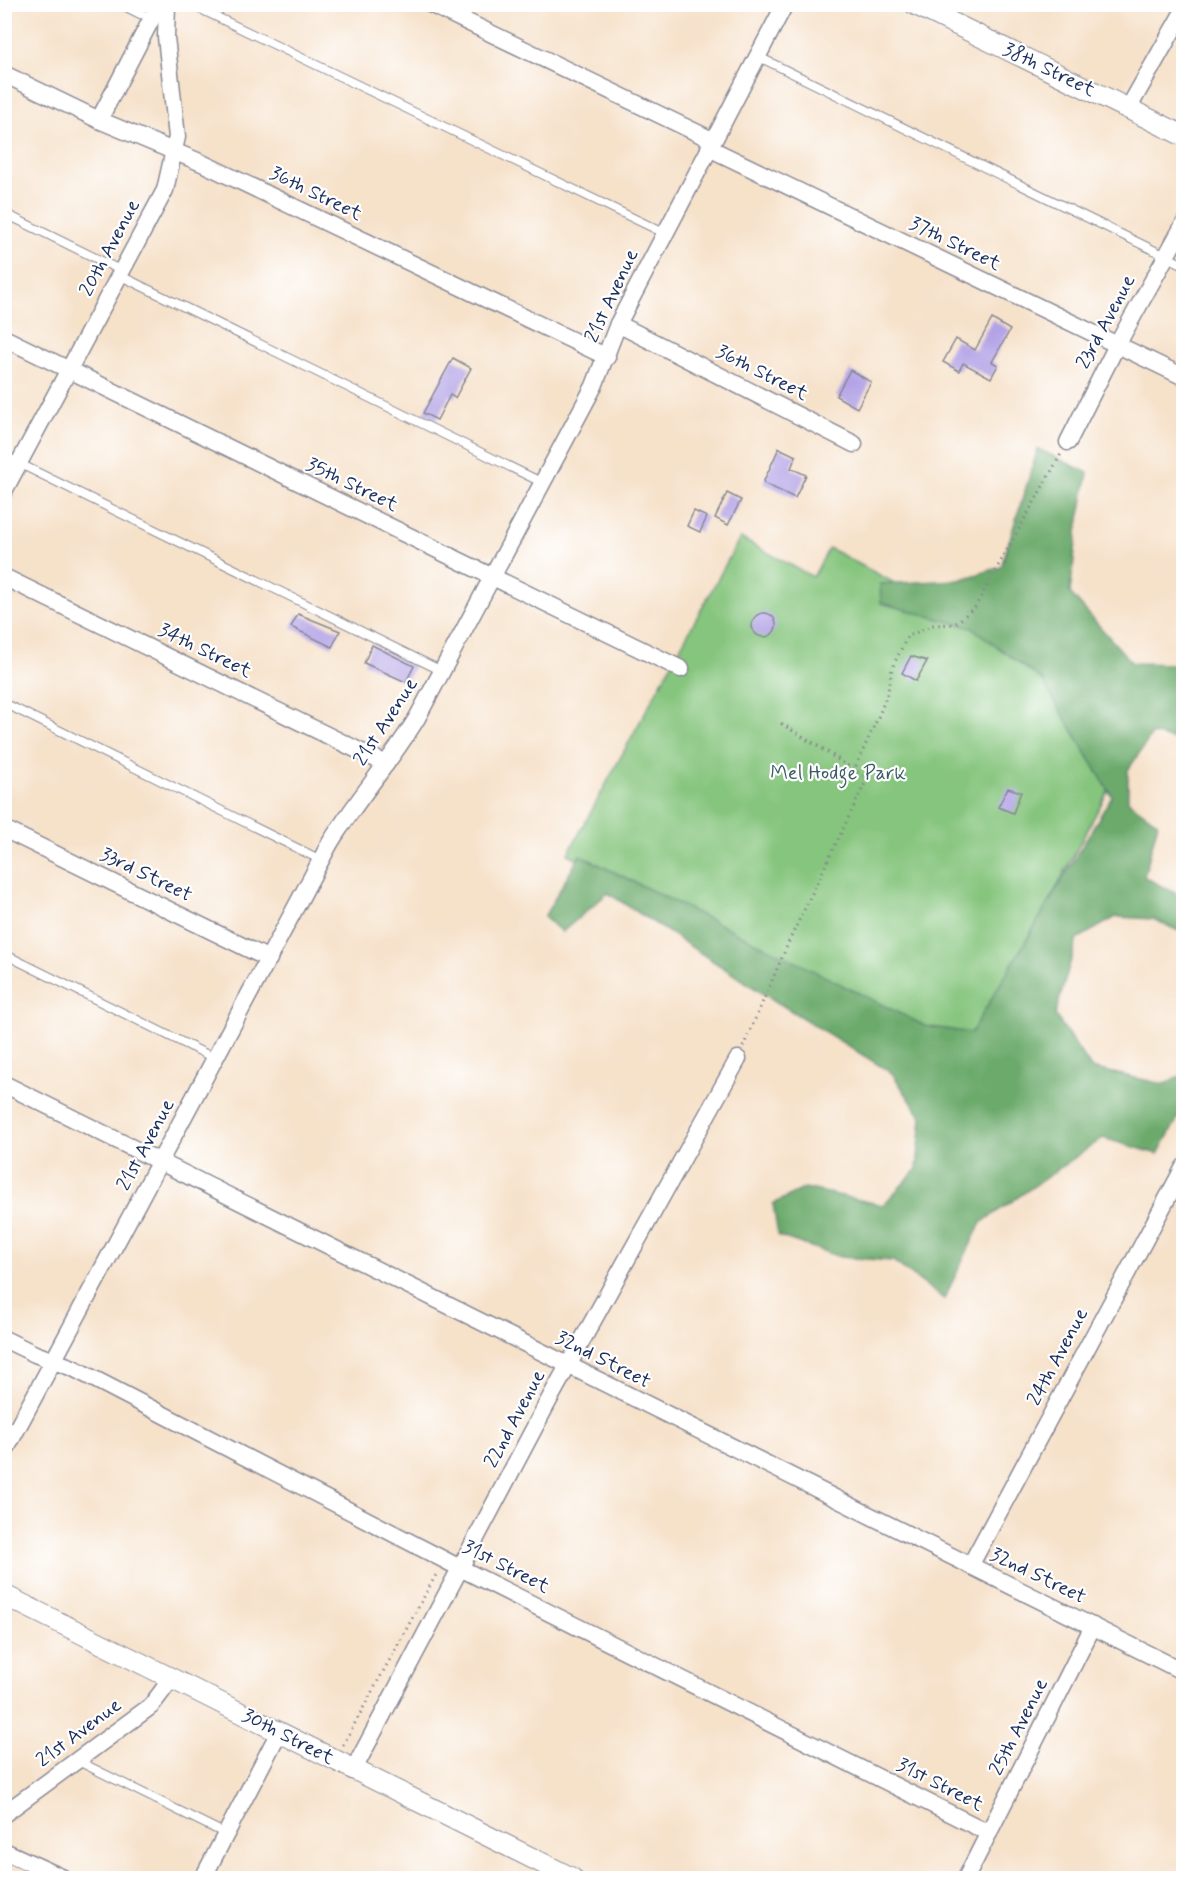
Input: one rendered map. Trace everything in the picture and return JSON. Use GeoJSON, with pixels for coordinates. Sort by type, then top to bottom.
{"type":"FeatureCollection","features":[{"type":"Feature","properties":{"kind":"street","name":"37th Street"},"geometry":{"type":"LineString","coordinates":[[430,4],[1184,377]]}},
{"type":"Feature","properties":{"kind":"street","name":"21st Avenue"},"geometry":{"type":"LineString","coordinates":[[4,1453],[322,860],[356,802],[412,727],[544,483],[607,357],[618,324],[785,4]]}},
{"type":"Feature","properties":{"kind":"street","name":"38th Street"},"geometry":{"type":"LineString","coordinates":[[914,4],[1184,136]]}},
{"type":"Feature","properties":{"kind":"street"},"geometry":{"type":"LineString","coordinates":[[1128,109],[1184,10]]}},
{"type":"Feature","properties":{"kind":"street"},"geometry":{"type":"LineString","coordinates":[[99,120],[162,13]]}},
{"type":"Feature","properties":{"kind":"street","name":"20th Avenue"},"geometry":{"type":"LineString","coordinates":[[4,491],[12,459],[68,370],[122,274],[165,190],[175,150],[176,118],[162,13]]}},
{"type":"Feature","properties":{"kind":"street","name":"36th Street"},"geometry":{"type":"LineString","coordinates":[[4,74],[99,120],[175,150],[607,357]]}},
{"type":"Feature","properties":{"kind":"street","name":"23rd Avenue"},"geometry":{"type":"LineString","coordinates":[[1068,441],[1117,345],[1184,224]]}},
{"type":"Feature","properties":{"kind":"street","name":"36th Street"},"geometry":{"type":"LineString","coordinates":[[618,324],[854,444]]}},
{"type":"Feature","properties":{"kind":"street","name":"35th Street"},"geometry":{"type":"LineString","coordinates":[[4,339],[681,669]]}},
{"type":"Feature","properties":{"kind":"street","name":"34th Street"},"geometry":{"type":"LineString","coordinates":[[4,577],[386,764]]}},
{"type":"Feature","properties":{"kind":"street","name":"33rd Street"},"geometry":{"type":"LineString","coordinates":[[4,828],[269,959]]}},
{"type":"Feature","properties":{"kind":"street","name":"22nd Avenue"},"geometry":{"type":"LineString","coordinates":[[353,1771],[568,1366],[738,1059]]}},
{"type":"Feature","properties":{"kind":"street","name":"32nd Street"},"geometry":{"type":"LineString","coordinates":[[4,1084],[1184,1672]]}},
{"type":"Feature","properties":{"kind":"street","name":"24th Avenue"},"geometry":{"type":"LineString","coordinates":[[970,1566],[1184,1167]]}},
{"type":"Feature","properties":{"kind":"street","name":"31st Street"},"geometry":{"type":"LineString","coordinates":[[4,1339],[73,1368],[460,1568],[989,1833]]}},
{"type":"Feature","properties":{"kind":"street","name":"30th Street"},"geometry":{"type":"LineString","coordinates":[[4,1595],[353,1771],[572,1878]]}},
{"type":"Feature","properties":{"kind":"street","name":"25th Avenue"},"geometry":{"type":"LineString","coordinates":[[966,1878],[1094,1626]]}},
{"type":"Feature","properties":{"kind":"street","name":"21st Avenue"},"geometry":{"type":"LineString","coordinates":[[4,1814],[151,1706],[172,1678]]}},
{"type":"Feature","properties":{"kind":"street"},"geometry":{"type":"LineString","coordinates":[[203,1878],[279,1732]]}},
{"type":"Feature","properties":{"kind":"street"},"geometry":{"type":"LineString","coordinates":[[4,1851],[63,1878]]}},
{"type":"Feature","properties":{"kind":"lane"},"geometry":{"type":"LineString","coordinates":[[120,4],[140,14],[162,13]]}},
{"type":"Feature","properties":{"kind":"lane"},"geometry":{"type":"LineString","coordinates":[[190,4],[664,234]]}},
{"type":"Feature","properties":{"kind":"lane"},"geometry":{"type":"LineString","coordinates":[[757,56],[1184,265]]}},
{"type":"Feature","properties":{"kind":"lane"},"geometry":{"type":"LineString","coordinates":[[4,213],[544,483]]}},
{"type":"Feature","properties":{"kind":"lane"},"geometry":{"type":"LineString","coordinates":[[12,459],[442,672]]}},
{"type":"Feature","properties":{"kind":"lane"},"geometry":{"type":"LineString","coordinates":[[4,703],[322,860]]}},
{"type":"Feature","properties":{"kind":"lane"},"geometry":{"type":"LineString","coordinates":[[4,954],[216,1059]]}},
{"type":"Feature","properties":{"kind":"lane"},"geometry":{"type":"LineString","coordinates":[[78,1761],[226,1834]]}},
{"type":"Feature","properties":{"kind":"path"},"geometry":{"type":"LineString","coordinates":[[854,770],[880,713],[888,691],[892,668],[907,637],[932,625],[955,624],[975,607],[1068,441]]}},
{"type":"Feature","properties":{"kind":"path"},"geometry":{"type":"LineString","coordinates":[[738,1059],[791,937],[867,779],[821,746],[782,724],[854,770]]}},
{"type":"Feature","properties":{"kind":"path"},"geometry":{"type":"LineString","coordinates":[[334,1761],[437,1573]]}},
{"type":"Feature","properties":{"kind":"green space"},"geometry":{"type":"Polygon","coordinates":[[[1038,449],[1088,473],[1078,525],[1070,593],[1132,663],[1176,664],[1183,614],[1183,742],[1152,734],[1128,770],[1128,801],[1158,823],[1144,877],[1183,897],[1183,933],[1153,919],[1116,917],[1077,939],[1055,1015],[1091,1068],[1163,1084],[1183,1075],[1183,1109],[1158,1154],[1103,1138],[981,1223],[944,1299],[893,1261],[840,1257],[778,1236],[773,1204],[805,1188],[883,1205],[917,1169],[922,1118],[892,1073],[767,996],[608,893],[562,932],[544,917],[580,855],[925,1026],[971,1033],[1112,796],[1042,680],[972,628],[881,603],[880,584],[959,580],[1001,567],[1038,449]]]}},
{"type":"Feature","properties":{"kind":"green space","name":"Mel Hodge Park"},"geometry":{"type":"Polygon","coordinates":[[[740,538],[813,577],[829,548],[1147,718],[967,1055],[568,854],[740,538]]]}},
{"type":"Feature","properties":{"kind":"building"},"geometry":{"type":"Polygon","coordinates":[[[992,319],[1010,330],[992,362],[998,365],[991,378],[963,363],[959,371],[943,362],[956,339],[975,350],[992,319]]]}},
{"type":"Feature","properties":{"kind":"building"},"geometry":{"type":"Polygon","coordinates":[[[453,358],[471,368],[455,398],[450,395],[437,420],[423,413],[453,358]]]}},
{"type":"Feature","properties":{"kind":"building"},"geometry":{"type":"Polygon","coordinates":[[[850,370],[871,382],[857,408],[836,396],[850,370]]]}},
{"type":"Feature","properties":{"kind":"building"},"geometry":{"type":"Polygon","coordinates":[[[779,448],[796,456],[791,468],[806,475],[795,498],[763,483],[779,448]]]}},
{"type":"Feature","properties":{"kind":"building"},"geometry":{"type":"Polygon","coordinates":[[[727,493],[741,500],[728,525],[715,518],[727,493]]]}},
{"type":"Feature","properties":{"kind":"building"},"geometry":{"type":"Polygon","coordinates":[[[694,511],[707,517],[700,532],[687,526],[694,511]]]}},
{"type":"Feature","properties":{"kind":"building"},"geometry":{"type":"Polygon","coordinates":[[[764,613],[773,616],[776,625],[773,634],[764,637],[755,634],[752,625],[755,616],[764,613]]]}},
{"type":"Feature","properties":{"kind":"building"},"geometry":{"type":"Polygon","coordinates":[[[298,614],[340,631],[332,647],[291,627],[298,614]]]}},
{"type":"Feature","properties":{"kind":"building"},"geometry":{"type":"Polygon","coordinates":[[[372,645],[414,666],[406,682],[364,663],[372,645]]]}},
{"type":"Feature","properties":{"kind":"building"},"geometry":{"type":"Polygon","coordinates":[[[911,656],[927,661],[916,681],[902,673],[911,656]]]}},
{"type":"Feature","properties":{"kind":"building"},"geometry":{"type":"Polygon","coordinates":[[[1008,788],[1021,792],[1013,813],[998,807],[1008,788]]]}}]}
